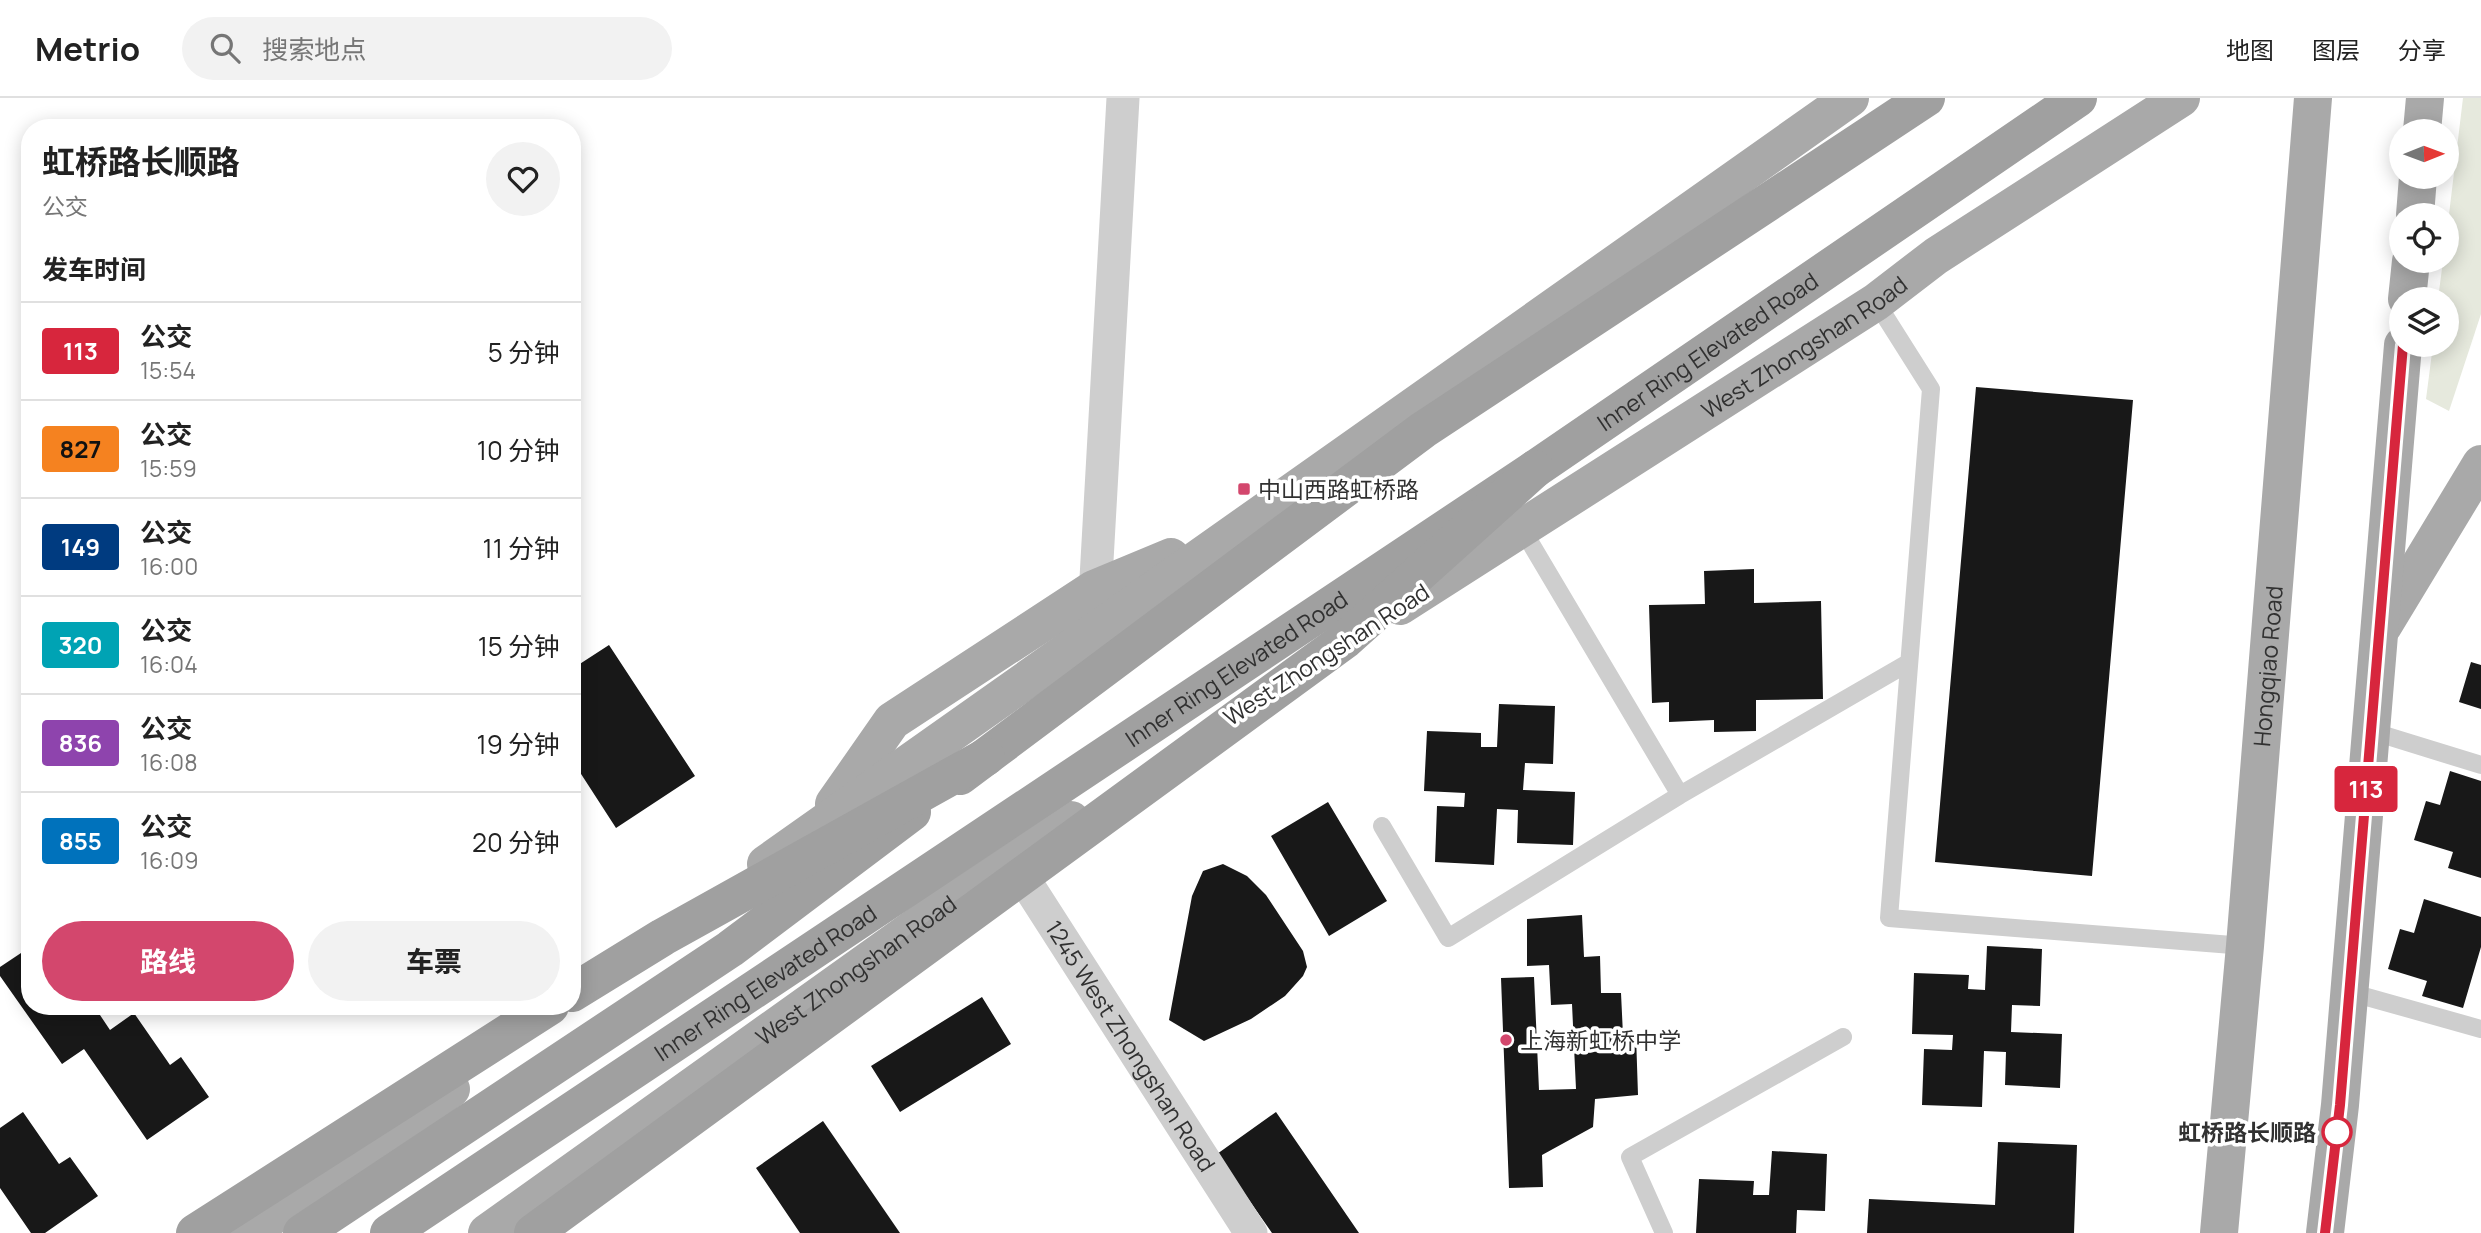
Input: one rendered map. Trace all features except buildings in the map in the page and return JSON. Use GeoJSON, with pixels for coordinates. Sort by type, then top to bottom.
{"type":"FeatureCollection","features":[{"type":"Feature","properties":{"kind":"highway","name":"Inner Ring Elevated Road"},"geometry":{"type":"LineString","coordinates":[[302,1233],[730,949],[1423,430],[1926,98]]}},
{"type":"Feature","properties":{"kind":"highway","name":"Inner Ring Elevated Road"},"geometry":{"type":"LineString","coordinates":[[389,1233],[1535,469],[2078,98]]}},
{"type":"Feature","properties":{"kind":"highway"},"geometry":{"type":"LineString","coordinates":[[534,1224],[1345,640],[1535,469]]}},
{"type":"Feature","properties":{"kind":"highway"},"geometry":{"type":"LineString","coordinates":[[581,987],[663,937],[986,757]]}},
{"type":"Feature","properties":{"kind":"highway"},"geometry":{"type":"LineString","coordinates":[[195,1233],[537,1015]]}},
{"type":"Feature","properties":{"kind":"main road"},"geometry":{"type":"LineString","coordinates":[[581,996],[1094,630],[1850,98]]}},
{"type":"Feature","properties":{"kind":"main road","name":"West Zhongshan Road"},"geometry":{"type":"LineString","coordinates":[[487,1233],[534,1224],[1011,859],[1521,527],[1876,302],[1936,256],[2181,98]]}},
{"type":"Feature","properties":{"kind":"main road"},"geometry":{"type":"LineString","coordinates":[[2283,98],[2312,112]]}},
{"type":"Feature","properties":{"kind":"main road"},"geometry":{"type":"LineString","coordinates":[[2423,119],[2425,98]]}},
{"type":"Feature","properties":{"kind":"main road","name":"Hongqiao Road"},"geometry":{"type":"LineString","coordinates":[[2219,1233],[2245,946],[2312,112]]}},
{"type":"Feature","properties":{"kind":"main road"},"geometry":{"type":"LineString","coordinates":[[2325,1233],[2349,992],[2402,357]]}},
{"type":"Feature","properties":{"kind":"main road"},"geometry":{"type":"LineString","coordinates":[[2378,633],[2481,464]]}},
{"type":"Feature","properties":{"kind":"main road"},"geometry":{"type":"LineString","coordinates":[[818,827],[892,721],[1094,589],[1238,529]]}},
{"type":"Feature","properties":{"kind":"main road"},"geometry":{"type":"LineString","coordinates":[[249,1233],[554,1015]]}},
{"type":"Feature","properties":{"kind":"street"},"geometry":{"type":"LineString","coordinates":[[1094,630],[1094,589],[1123,98]]}},
{"type":"Feature","properties":{"kind":"street","name":"1245 West Zhongshan Road"},"geometry":{"type":"LineString","coordinates":[[1011,859],[1251,1233]]}},
{"type":"Feature","properties":{"kind":"lane"},"geometry":{"type":"LineString","coordinates":[[1876,302],[1931,389],[1889,918],[2245,946]]}},
{"type":"Feature","properties":{"kind":"lane"},"geometry":{"type":"LineString","coordinates":[[1521,527],[1680,795]]}},
{"type":"Feature","properties":{"kind":"lane"},"geometry":{"type":"LineString","coordinates":[[1382,826],[1448,938],[1680,795],[1908,663]]}},
{"type":"Feature","properties":{"kind":"lane"},"geometry":{"type":"LineString","coordinates":[[2371,731],[2481,765]]}},
{"type":"Feature","properties":{"kind":"lane"},"geometry":{"type":"LineString","coordinates":[[2349,992],[2481,1029]]}},
{"type":"Feature","properties":{"kind":"lane"},"geometry":{"type":"LineString","coordinates":[[1664,1233],[1630,1157],[1843,1037]]}},
{"type":"Feature","properties":{"kind":"shaded area"},"geometry":{"type":"Polygon","coordinates":[[[2463,98],[2481,98],[2481,314],[2449,411],[2426,399],[2431,357],[2459,357],[2459,287],[2440,287],[2441,273],[2459,273],[2459,203],[2450,203],[2452,189],[2459,189],[2459,131],[2463,98]]]}},
{"type":"Feature","properties":{"kind":"bus line","name":"113"},"geometry":{"type":"LineString","coordinates":[[2325,1233],[2340,1105],[2402,357]]}},
{"type":"Feature","properties":{"kind":"place","name":"中山西路虹桥路"},"geometry":{"type":"Point","coordinates":[1244,489]}},
{"type":"Feature","properties":{"kind":"place","name":"上海新虹桥中学"},"geometry":{"type":"Point","coordinates":[1506,1040]}},
{"type":"Feature","properties":{"kind":"place","name":"虹桥路长顺路"},"geometry":{"type":"Point","coordinates":[2337,1132]}}]}
